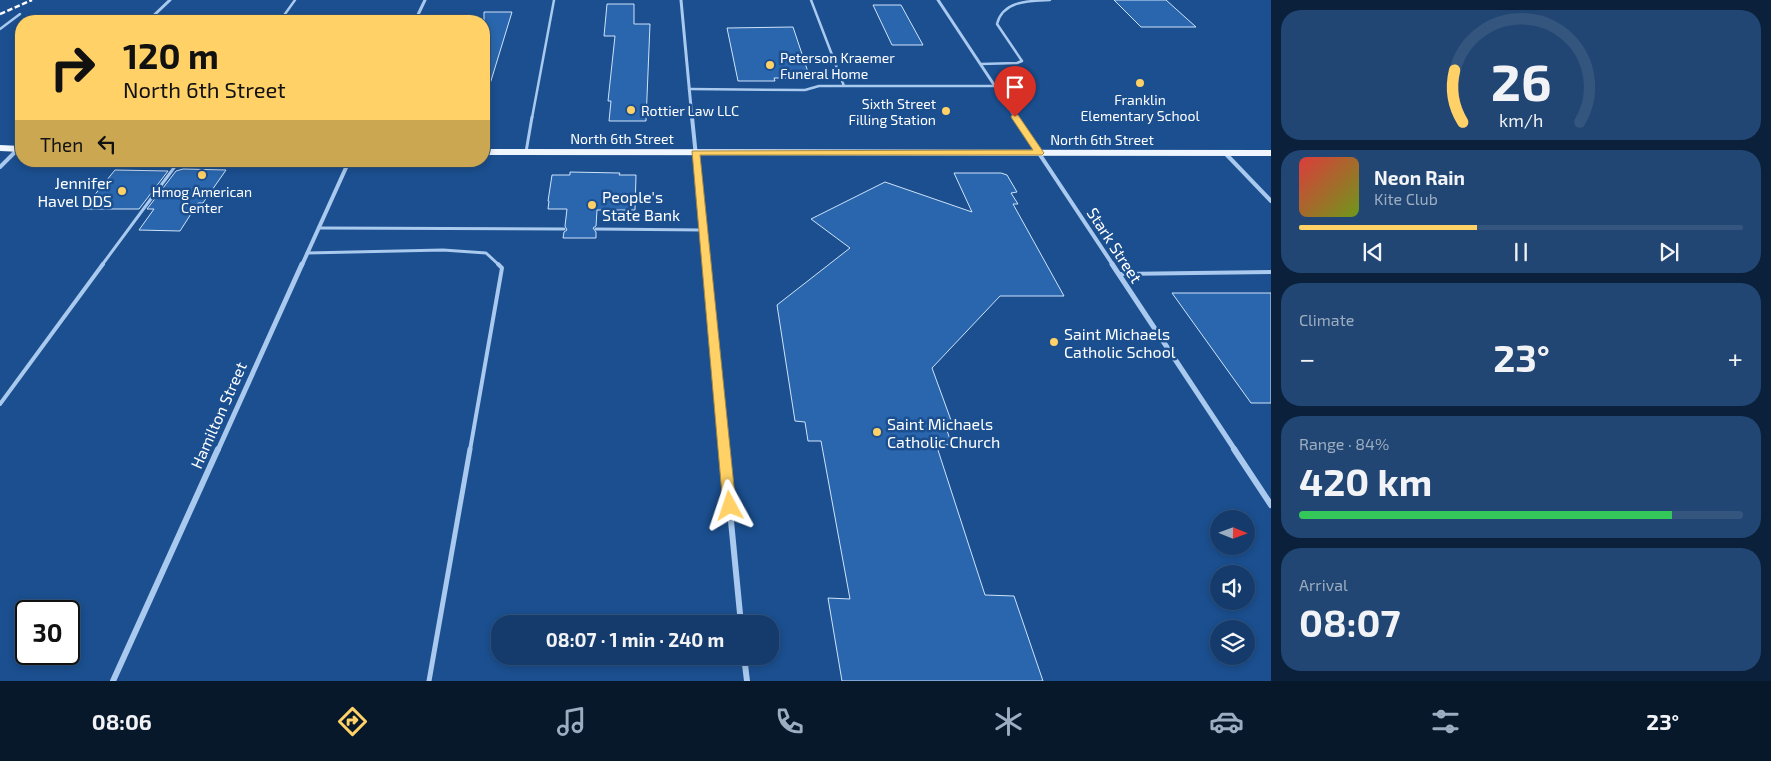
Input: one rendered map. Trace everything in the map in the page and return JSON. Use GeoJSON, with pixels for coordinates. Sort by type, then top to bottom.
{"type":"FeatureCollection","features":[{"type":"Feature","properties":{"kind":"main road"},"geometry":{"type":"LineString","coordinates":[[0,148],[15,148]]}},
{"type":"Feature","properties":{"kind":"main road","name":"North 6th Street"},"geometry":{"type":"LineString","coordinates":[[490,152],[1271,153]]}},
{"type":"Feature","properties":{"kind":"street"},"geometry":{"type":"LineString","coordinates":[[154,15],[170,0]]}},
{"type":"Feature","properties":{"kind":"street"},"geometry":{"type":"LineString","coordinates":[[418,15],[425,0]]}},
{"type":"Feature","properties":{"kind":"street"},"geometry":{"type":"LineString","coordinates":[[681,0],[740,615]]}},
{"type":"Feature","properties":{"kind":"street","name":"Stark Street"},"geometry":{"type":"LineString","coordinates":[[938,0],[1271,505]]}},
{"type":"Feature","properties":{"kind":"street"},"geometry":{"type":"LineString","coordinates":[[0,167],[15,153]]}},
{"type":"Feature","properties":{"kind":"street"},"geometry":{"type":"LineString","coordinates":[[1225,153],[1271,201]]}},
{"type":"Feature","properties":{"kind":"street","name":"Hamilton Street"},"geometry":{"type":"LineString","coordinates":[[113,681],[346,167]]}},
{"type":"Feature","properties":{"kind":"street"},"geometry":{"type":"LineString","coordinates":[[745,665],[746,681]]}},
{"type":"Feature","properties":{"kind":"lane"},"geometry":{"type":"LineString","coordinates":[[284,15],[295,0]]}},
{"type":"Feature","properties":{"kind":"lane"},"geometry":{"type":"LineString","coordinates":[[526,152],[554,0]]}},
{"type":"Feature","properties":{"kind":"lane"},"geometry":{"type":"LineString","coordinates":[[810,0],[844,86]]}},
{"type":"Feature","properties":{"kind":"lane"},"geometry":{"type":"LineString","coordinates":[[981,64],[1017,63],[1022,61],[997,24],[997,19],[1006,6],[1014,3],[1050,0]]}},
{"type":"Feature","properties":{"kind":"lane"},"geometry":{"type":"LineString","coordinates":[[0,29],[15,18]]}},
{"type":"Feature","properties":{"kind":"lane"},"geometry":{"type":"LineString","coordinates":[[689,90],[805,90],[820,86],[995,86]]}},
{"type":"Feature","properties":{"kind":"lane"},"geometry":{"type":"LineString","coordinates":[[0,404],[175,167]]}},
{"type":"Feature","properties":{"kind":"lane"},"geometry":{"type":"LineString","coordinates":[[319,228],[564,229]]}},
{"type":"Feature","properties":{"kind":"lane"},"geometry":{"type":"LineString","coordinates":[[596,229],[703,230]]}},
{"type":"Feature","properties":{"kind":"lane"},"geometry":{"type":"LineString","coordinates":[[307,253],[443,250],[486,253],[502,268],[429,681]]}},
{"type":"Feature","properties":{"kind":"lane"},"geometry":{"type":"LineString","coordinates":[[1119,274],[1271,272]]}},
{"type":"Feature","properties":{"kind":"building"},"geometry":{"type":"Polygon","coordinates":[[[1114,0],[1166,0],[1196,27],[1141,27],[1114,0]]]}},
{"type":"Feature","properties":{"kind":"building"},"geometry":{"type":"Polygon","coordinates":[[[607,4],[634,4],[634,24],[650,24],[646,121],[609,121],[611,101],[608,101],[615,36],[604,36],[607,4]]]}},
{"type":"Feature","properties":{"kind":"building"},"geometry":{"type":"Polygon","coordinates":[[[873,5],[901,5],[923,45],[892,45],[873,5]]]}},
{"type":"Feature","properties":{"kind":"building"},"geometry":{"type":"Polygon","coordinates":[[[484,12],[512,12],[490,84],[490,15],[484,15],[484,12]]]}},
{"type":"Feature","properties":{"kind":"building","name":"Peterson Kraemer Funeral Home"},"geometry":{"type":"Polygon","coordinates":[[[793,27],[810,78],[774,78],[775,81],[738,81],[727,28],[793,27]]]}},
{"type":"Feature","properties":{"kind":"building"},"geometry":{"type":"Polygon","coordinates":[[[183,169],[226,170],[203,203],[198,203],[180,231],[139,230],[154,209],[147,209],[176,171],[183,169]]]}},
{"type":"Feature","properties":{"kind":"building","name":"Jennifer Havel DDS"},"geometry":{"type":"Polygon","coordinates":[[[115,170],[168,171],[139,209],[83,209],[115,170]]]}},
{"type":"Feature","properties":{"kind":"building","name":"People's State Bank"},"geometry":{"type":"Polygon","coordinates":[[[570,172],[636,175],[635,210],[597,210],[596,226],[593,228],[596,232],[596,238],[563,238],[564,232],[567,230],[565,226],[567,209],[548,209],[548,201],[552,175],[570,175],[570,172]]]}},
{"type":"Feature","properties":{"kind":"building","name":"Saint Michaels Catholic Church"},"geometry":{"type":"Polygon","coordinates":[[[954,173],[1001,173],[1007,175],[1017,192],[1011,193],[1018,204],[1013,204],[1064,296],[1000,296],[932,368],[952,423],[944,422],[952,445],[936,444],[985,595],[1014,596],[1043,681],[842,681],[828,598],[850,599],[821,441],[808,441],[805,422],[795,421],[777,305],[850,248],[811,219],[885,182],[972,212],[954,173]]]}},
{"type":"Feature","properties":{"kind":"building"},"geometry":{"type":"Polygon","coordinates":[[[1172,293],[1271,293],[1271,403],[1251,403],[1172,293]]]}},
{"type":"Feature","properties":{"kind":"railway"},"geometry":{"type":"LineString","coordinates":[[0,14],[32,0]]}},
{"type":"Feature","properties":{"kind":"place","name":"Peterson Kraemer Funeral Home"},"geometry":{"type":"Point","coordinates":[770,65]}},
{"type":"Feature","properties":{"kind":"place","name":"Franklin Elementary School"},"geometry":{"type":"Point","coordinates":[1140,83]}},
{"type":"Feature","properties":{"kind":"place","name":"Rottier Law LLC"},"geometry":{"type":"Point","coordinates":[631,110]}},
{"type":"Feature","properties":{"kind":"place","name":"Sixth Street Filling Station"},"geometry":{"type":"Point","coordinates":[946,111]}},
{"type":"Feature","properties":{"kind":"place","name":"Hmog American Center"},"geometry":{"type":"Point","coordinates":[202,175]}},
{"type":"Feature","properties":{"kind":"place","name":"Jennifer Havel DDS"},"geometry":{"type":"Point","coordinates":[122,191]}},
{"type":"Feature","properties":{"kind":"place","name":"People's State Bank"},"geometry":{"type":"Point","coordinates":[592,205]}},
{"type":"Feature","properties":{"kind":"place","name":"Saint Michaels Catholic School"},"geometry":{"type":"Point","coordinates":[1054,342]}},
{"type":"Feature","properties":{"kind":"place","name":"Saint Michaels Catholic Church"},"geometry":{"type":"Point","coordinates":[877,432]}},
{"type":"Feature","properties":{"kind":"route"},"geometry":{"type":"LineString","coordinates":[[730,506],[695,152],[1039,153],[1015,117]]}}]}
